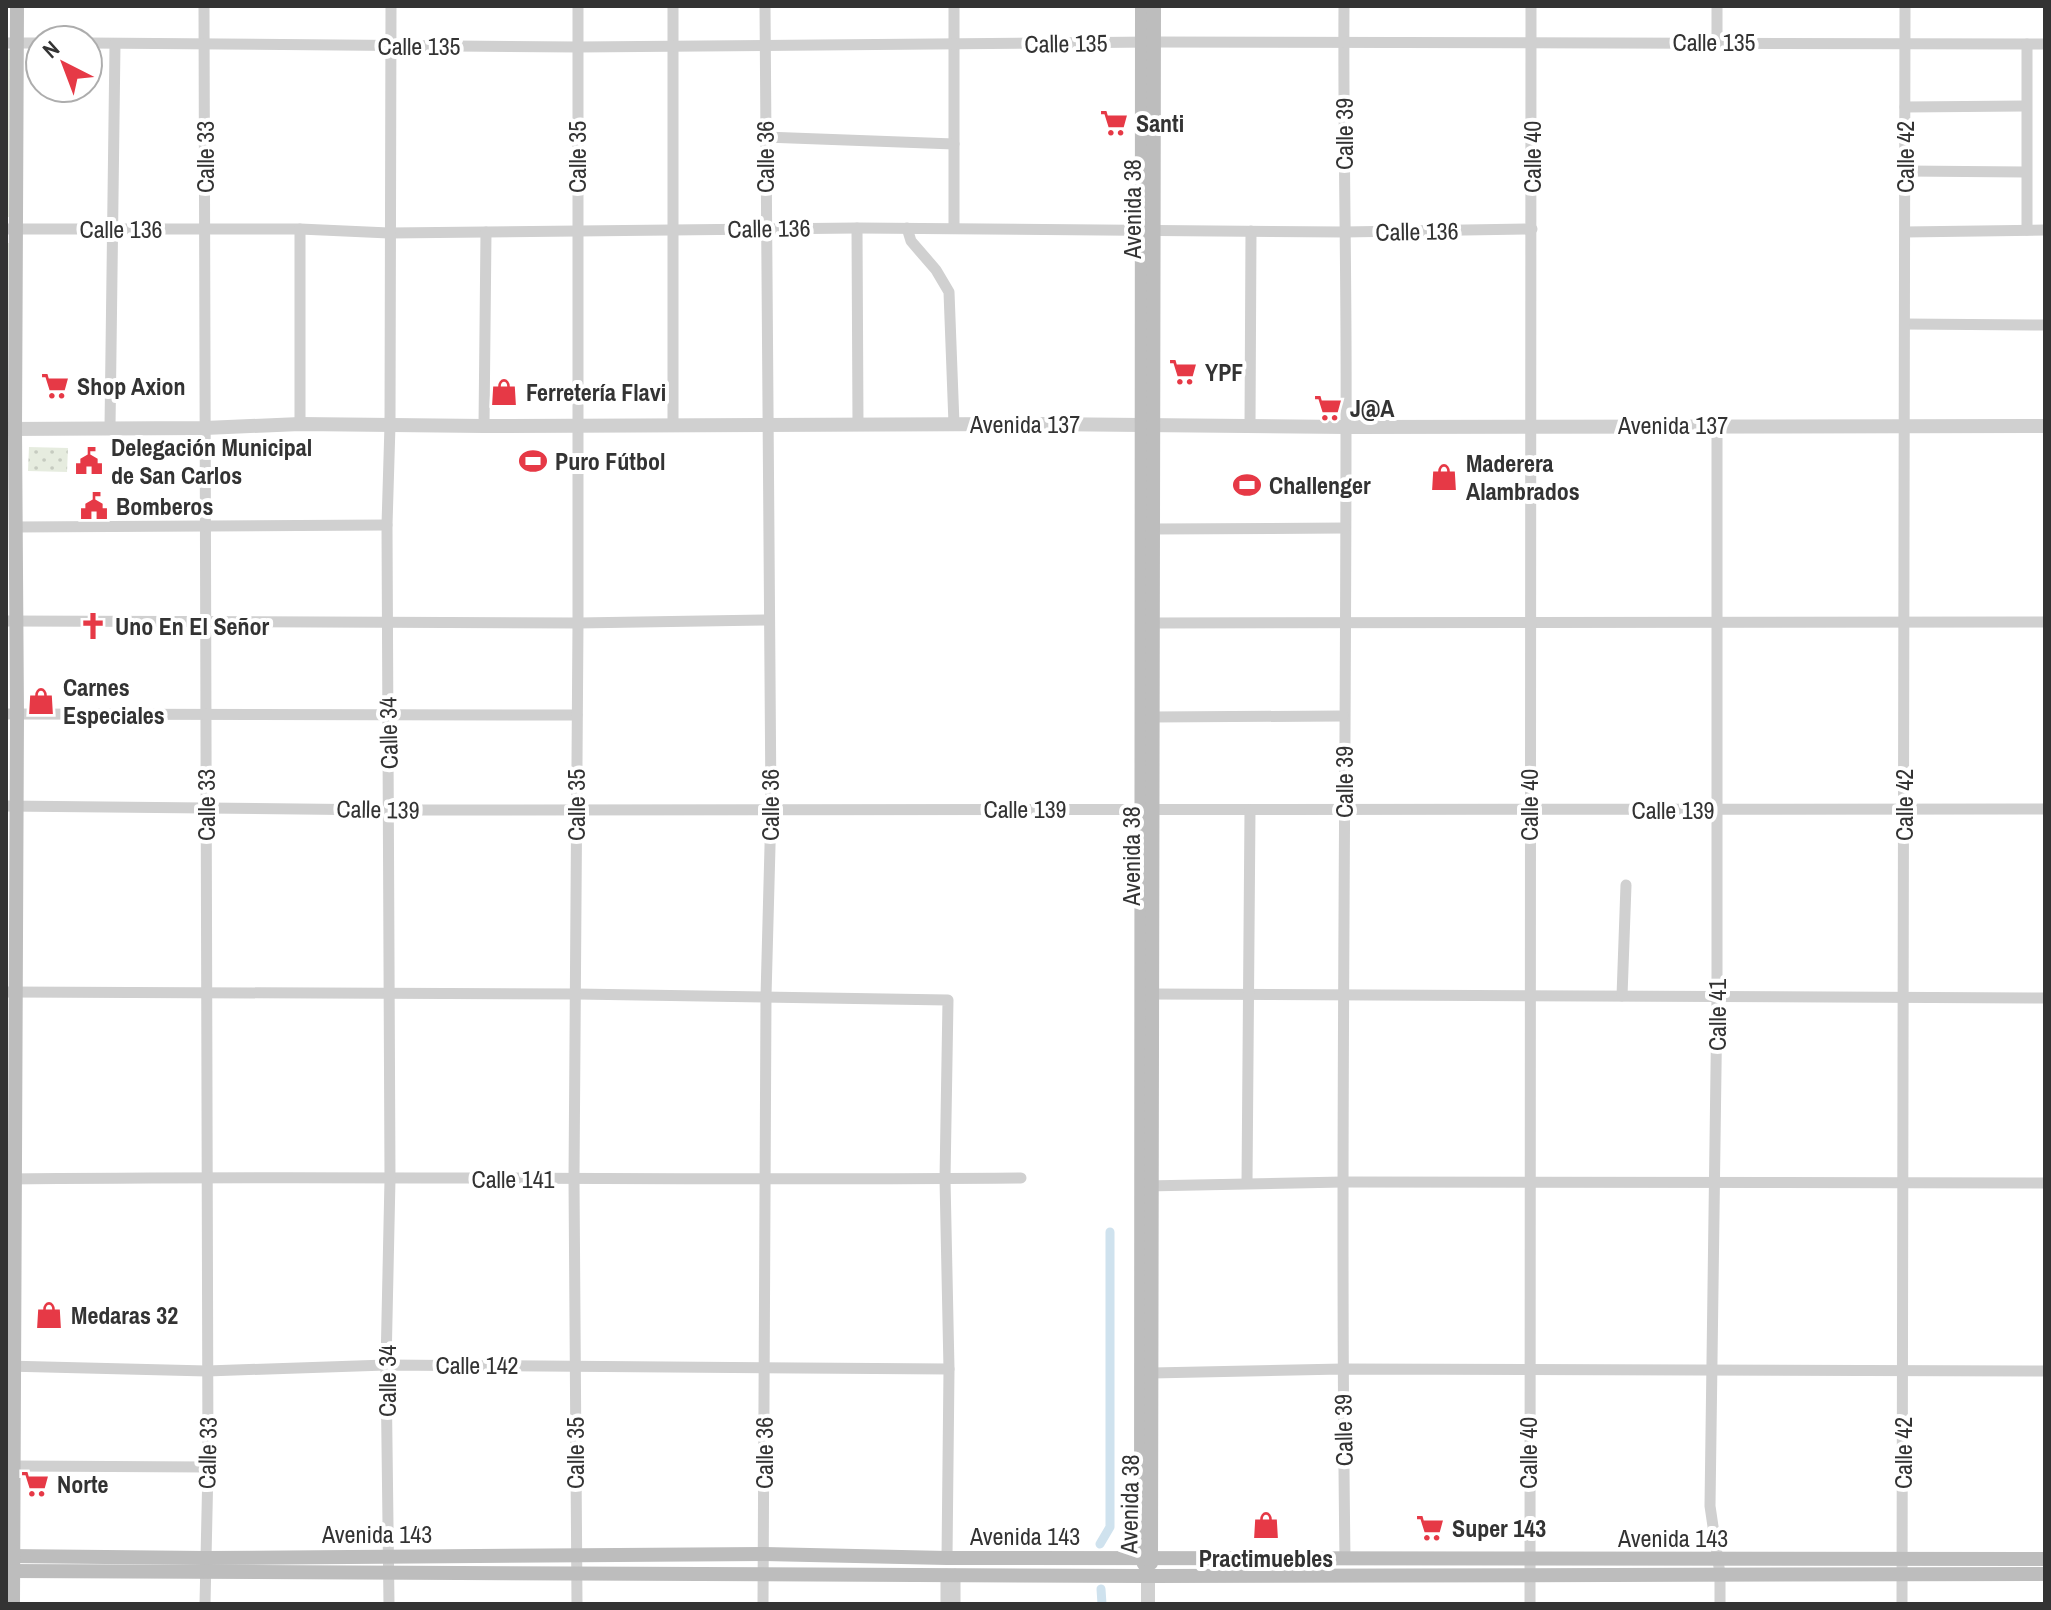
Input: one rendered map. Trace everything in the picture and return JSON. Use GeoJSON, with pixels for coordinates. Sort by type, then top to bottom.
{"type":"FeatureCollection","features":[{"type":"Feature","properties":{"kind":"main road"},"geometry":{"type":"LineString","coordinates":[[13,1604],[9,1556],[13,1466],[10,992],[11,621],[15,527],[10,429],[11,43],[17,6]]}},
{"type":"Feature","properties":{"kind":"main road","name":"Avenida 38"},"geometry":{"type":"LineString","coordinates":[[1142,6],[1148,42],[1148,1576]]}},
{"type":"Feature","properties":{"kind":"main road","name":"Avenida 38"},"geometry":{"type":"LineString","coordinates":[[1148,42],[1154,6]]}},
{"type":"Feature","properties":{"kind":"main road","name":"Avenida 38"},"geometry":{"type":"LineString","coordinates":[[1147,425],[1153,529],[1153,717],[1147,809],[1153,994],[1147,1186],[1152,1373],[1147,1557]]}},
{"type":"Feature","properties":{"kind":"main road","name":"Avenida 143"},"geometry":{"type":"LineString","coordinates":[[10,1571],[389,1556],[764,1554],[947,1558],[1345,1559],[1528,1566]]}},
{"type":"Feature","properties":{"kind":"main road","name":"Avenida 143"},"geometry":{"type":"LineString","coordinates":[[9,1556],[389,1574],[1148,1576],[1528,1566],[1902,1566],[2045,1559]]}},
{"type":"Feature","properties":{"kind":"main road","name":"Avenida 143"},"geometry":{"type":"LineString","coordinates":[[1902,1566],[2045,1574]]}},
{"type":"Feature","properties":{"kind":"street","name":"Calle 33"},"geometry":{"type":"LineString","coordinates":[[204,6],[208,1467],[205,1604]]}},
{"type":"Feature","properties":{"kind":"street","name":"Calle 34"},"geometry":{"type":"LineString","coordinates":[[389,1604],[386,1365],[390,1179],[387,525],[391,6]]}},
{"type":"Feature","properties":{"kind":"street","name":"Calle 35"},"geometry":{"type":"LineString","coordinates":[[577,1604],[574,1179],[579,425],[578,6]]}},
{"type":"Feature","properties":{"kind":"street"},"geometry":{"type":"LineString","coordinates":[[673,6],[673,425]]}},
{"type":"Feature","properties":{"kind":"street","name":"Calle 36"},"geometry":{"type":"LineString","coordinates":[[763,1604],[766,996],[771,809],[765,6]]}},
{"type":"Feature","properties":{"kind":"street"},"geometry":{"type":"LineString","coordinates":[[954,6],[954,228]]}},
{"type":"Feature","properties":{"kind":"street","name":"Calle 39"},"geometry":{"type":"LineString","coordinates":[[1344,6],[1346,427],[1342,1369],[1345,1559]]}},
{"type":"Feature","properties":{"kind":"street","name":"Calle 40"},"geometry":{"type":"LineString","coordinates":[[1530,1604],[1528,810],[1531,6]]}},
{"type":"Feature","properties":{"kind":"street"},"geometry":{"type":"LineString","coordinates":[[1717,6],[1717,42]]}},
{"type":"Feature","properties":{"kind":"street","name":"Calle 42"},"geometry":{"type":"LineString","coordinates":[[1902,1604],[1905,6]]}},
{"type":"Feature","properties":{"kind":"street","name":"Calle 135"},"geometry":{"type":"LineString","coordinates":[[104,44],[578,47],[1148,42],[2045,44]]}},
{"type":"Feature","properties":{"kind":"street"},"geometry":{"type":"LineString","coordinates":[[110,427],[115,44]]}},
{"type":"Feature","properties":{"kind":"street"},"geometry":{"type":"LineString","coordinates":[[2027,44],[2027,230]]}},
{"type":"Feature","properties":{"kind":"street"},"geometry":{"type":"LineString","coordinates":[[1905,107],[2025,106]]}},
{"type":"Feature","properties":{"kind":"street"},"geometry":{"type":"LineString","coordinates":[[765,137],[954,144]]}},
{"type":"Feature","properties":{"kind":"street"},"geometry":{"type":"LineString","coordinates":[[1905,171],[2025,172]]}},
{"type":"Feature","properties":{"kind":"street","name":"Calle 136"},"geometry":{"type":"LineString","coordinates":[[11,229],[300,229],[389,233],[765,228],[1344,232],[1532,229]]}},
{"type":"Feature","properties":{"kind":"street"},"geometry":{"type":"LineString","coordinates":[[857,228],[858,424]]}},
{"type":"Feature","properties":{"kind":"street"},"geometry":{"type":"LineString","coordinates":[[907,228],[906,233],[911,241],[936,270],[949,292],[954,424]]}},
{"type":"Feature","properties":{"kind":"street"},"geometry":{"type":"LineString","coordinates":[[300,229],[300,424]]}},
{"type":"Feature","properties":{"kind":"street"},"geometry":{"type":"LineString","coordinates":[[1905,232],[2045,230]]}},
{"type":"Feature","properties":{"kind":"street"},"geometry":{"type":"LineString","coordinates":[[1250,427],[1251,231]]}},
{"type":"Feature","properties":{"kind":"street"},"geometry":{"type":"LineString","coordinates":[[484,426],[486,232]]}},
{"type":"Feature","properties":{"kind":"street"},"geometry":{"type":"LineString","coordinates":[[1905,324],[2045,325]]}},
{"type":"Feature","properties":{"kind":"street","name":"Avenida 137"},"geometry":{"type":"LineString","coordinates":[[10,429],[300,424],[2045,426]]}},
{"type":"Feature","properties":{"kind":"street","name":"Calle 41"},"geometry":{"type":"LineString","coordinates":[[1717,425],[1717,997],[1710,1506],[1719,1567],[1720,1604]]}},
{"type":"Feature","properties":{"kind":"street"},"geometry":{"type":"LineString","coordinates":[[15,527],[387,525]]}},
{"type":"Feature","properties":{"kind":"street"},"geometry":{"type":"LineString","coordinates":[[1153,529],[1345,528]]}},
{"type":"Feature","properties":{"kind":"street"},"geometry":{"type":"LineString","coordinates":[[11,621],[578,623],[768,620]]}},
{"type":"Feature","properties":{"kind":"street"},"geometry":{"type":"LineString","coordinates":[[1153,623],[2045,622]]}},
{"type":"Feature","properties":{"kind":"street"},"geometry":{"type":"LineString","coordinates":[[12,714],[577,715]]}},
{"type":"Feature","properties":{"kind":"street"},"geometry":{"type":"LineString","coordinates":[[1153,717],[1343,716]]}},
{"type":"Feature","properties":{"kind":"street","name":"Calle 139"},"geometry":{"type":"LineString","coordinates":[[11,806],[389,810],[2045,809]]}},
{"type":"Feature","properties":{"kind":"street"},"geometry":{"type":"LineString","coordinates":[[1247,1183],[1250,810]]}},
{"type":"Feature","properties":{"kind":"street"},"geometry":{"type":"LineString","coordinates":[[1622,996],[1626,885]]}},
{"type":"Feature","properties":{"kind":"street"},"geometry":{"type":"LineString","coordinates":[[10,992],[577,994],[948,1000],[945,1179],[949,1369],[947,1558]]}},
{"type":"Feature","properties":{"kind":"street"},"geometry":{"type":"LineString","coordinates":[[1153,994],[2045,998]]}},
{"type":"Feature","properties":{"kind":"street","name":"Calle 141"},"geometry":{"type":"LineString","coordinates":[[10,1179],[1021,1178]]}},
{"type":"Feature","properties":{"kind":"street"},"geometry":{"type":"LineString","coordinates":[[1147,1186],[1343,1182],[2045,1183]]}},
{"type":"Feature","properties":{"kind":"street","name":"Calle 142"},"geometry":{"type":"LineString","coordinates":[[10,1366],[207,1371],[386,1365],[949,1369]]}},
{"type":"Feature","properties":{"kind":"street"},"geometry":{"type":"LineString","coordinates":[[1152,1373],[1713,1368],[2045,1371]]}},
{"type":"Feature","properties":{"kind":"street"},"geometry":{"type":"LineString","coordinates":[[13,1466],[208,1467]]}},
{"type":"Feature","properties":{"kind":"street"},"geometry":{"type":"LineString","coordinates":[[946,1604],[950,1574]]}},
{"type":"Feature","properties":{"kind":"street"},"geometry":{"type":"LineString","coordinates":[[950,1574],[955,1604]]}},
{"type":"Feature","properties":{"kind":"street"},"geometry":{"type":"LineString","coordinates":[[1148,1576],[1148,1604]]}},
{"type":"Feature","properties":{"kind":"shaded area"},"geometry":{"type":"Polygon","coordinates":[[[7,50],[10,50],[9,217],[6,217],[7,50]]]}},
{"type":"Feature","properties":{"kind":"shaded area"},"geometry":{"type":"Polygon","coordinates":[[[6,243],[9,243],[8,408],[6,408],[6,243]]]}},
{"type":"Feature","properties":{"kind":"shaded area"},"geometry":{"type":"Polygon","coordinates":[[[29,447],[68,448],[67,472],[28,471],[29,447]]]}},
{"type":"Feature","properties":{"kind":"waterway"},"geometry":{"type":"LineString","coordinates":[[1100,1544],[1110,1527],[1110,1232]]}},
{"type":"Feature","properties":{"kind":"waterway"},"geometry":{"type":"LineString","coordinates":[[1101,1589],[1102,1604]]}},
{"type":"Feature","properties":{"kind":"place","name":"Santi"},"geometry":{"type":"Point","coordinates":[1114,123]}},
{"type":"Feature","properties":{"kind":"place","name":"YPF"},"geometry":{"type":"Point","coordinates":[1183,372]}},
{"type":"Feature","properties":{"kind":"place","name":"Shop Axion"},"geometry":{"type":"Point","coordinates":[55,386]}},
{"type":"Feature","properties":{"kind":"place","name":"Ferretería Flavi"},"geometry":{"type":"Point","coordinates":[504,392]}},
{"type":"Feature","properties":{"kind":"place","name":"J@A"},"geometry":{"type":"Point","coordinates":[1328,408]}},
{"type":"Feature","properties":{"kind":"place","name":"Delegación Municipal de San Carlos"},"geometry":{"type":"Point","coordinates":[89,461]}},
{"type":"Feature","properties":{"kind":"place","name":"Puro Fútbol"},"geometry":{"type":"Point","coordinates":[533,461]}},
{"type":"Feature","properties":{"kind":"place","name":"Maderera Alambrados"},"geometry":{"type":"Point","coordinates":[1444,477]}},
{"type":"Feature","properties":{"kind":"place","name":"Challenger"},"geometry":{"type":"Point","coordinates":[1247,485]}},
{"type":"Feature","properties":{"kind":"place","name":"Bomberos"},"geometry":{"type":"Point","coordinates":[94,506]}},
{"type":"Feature","properties":{"kind":"place","name":"Uno En El Señor"},"geometry":{"type":"Point","coordinates":[93,626]}},
{"type":"Feature","properties":{"kind":"place","name":"Carnes Especiales"},"geometry":{"type":"Point","coordinates":[41,701]}},
{"type":"Feature","properties":{"kind":"place","name":"Medaras 32"},"geometry":{"type":"Point","coordinates":[49,1315]}},
{"type":"Feature","properties":{"kind":"place","name":"Norte"},"geometry":{"type":"Point","coordinates":[35,1484]}},
{"type":"Feature","properties":{"kind":"place","name":"Practimuebles"},"geometry":{"type":"Point","coordinates":[1266,1525]}},
{"type":"Feature","properties":{"kind":"place","name":"Super 143"},"geometry":{"type":"Point","coordinates":[1430,1528]}}]}
